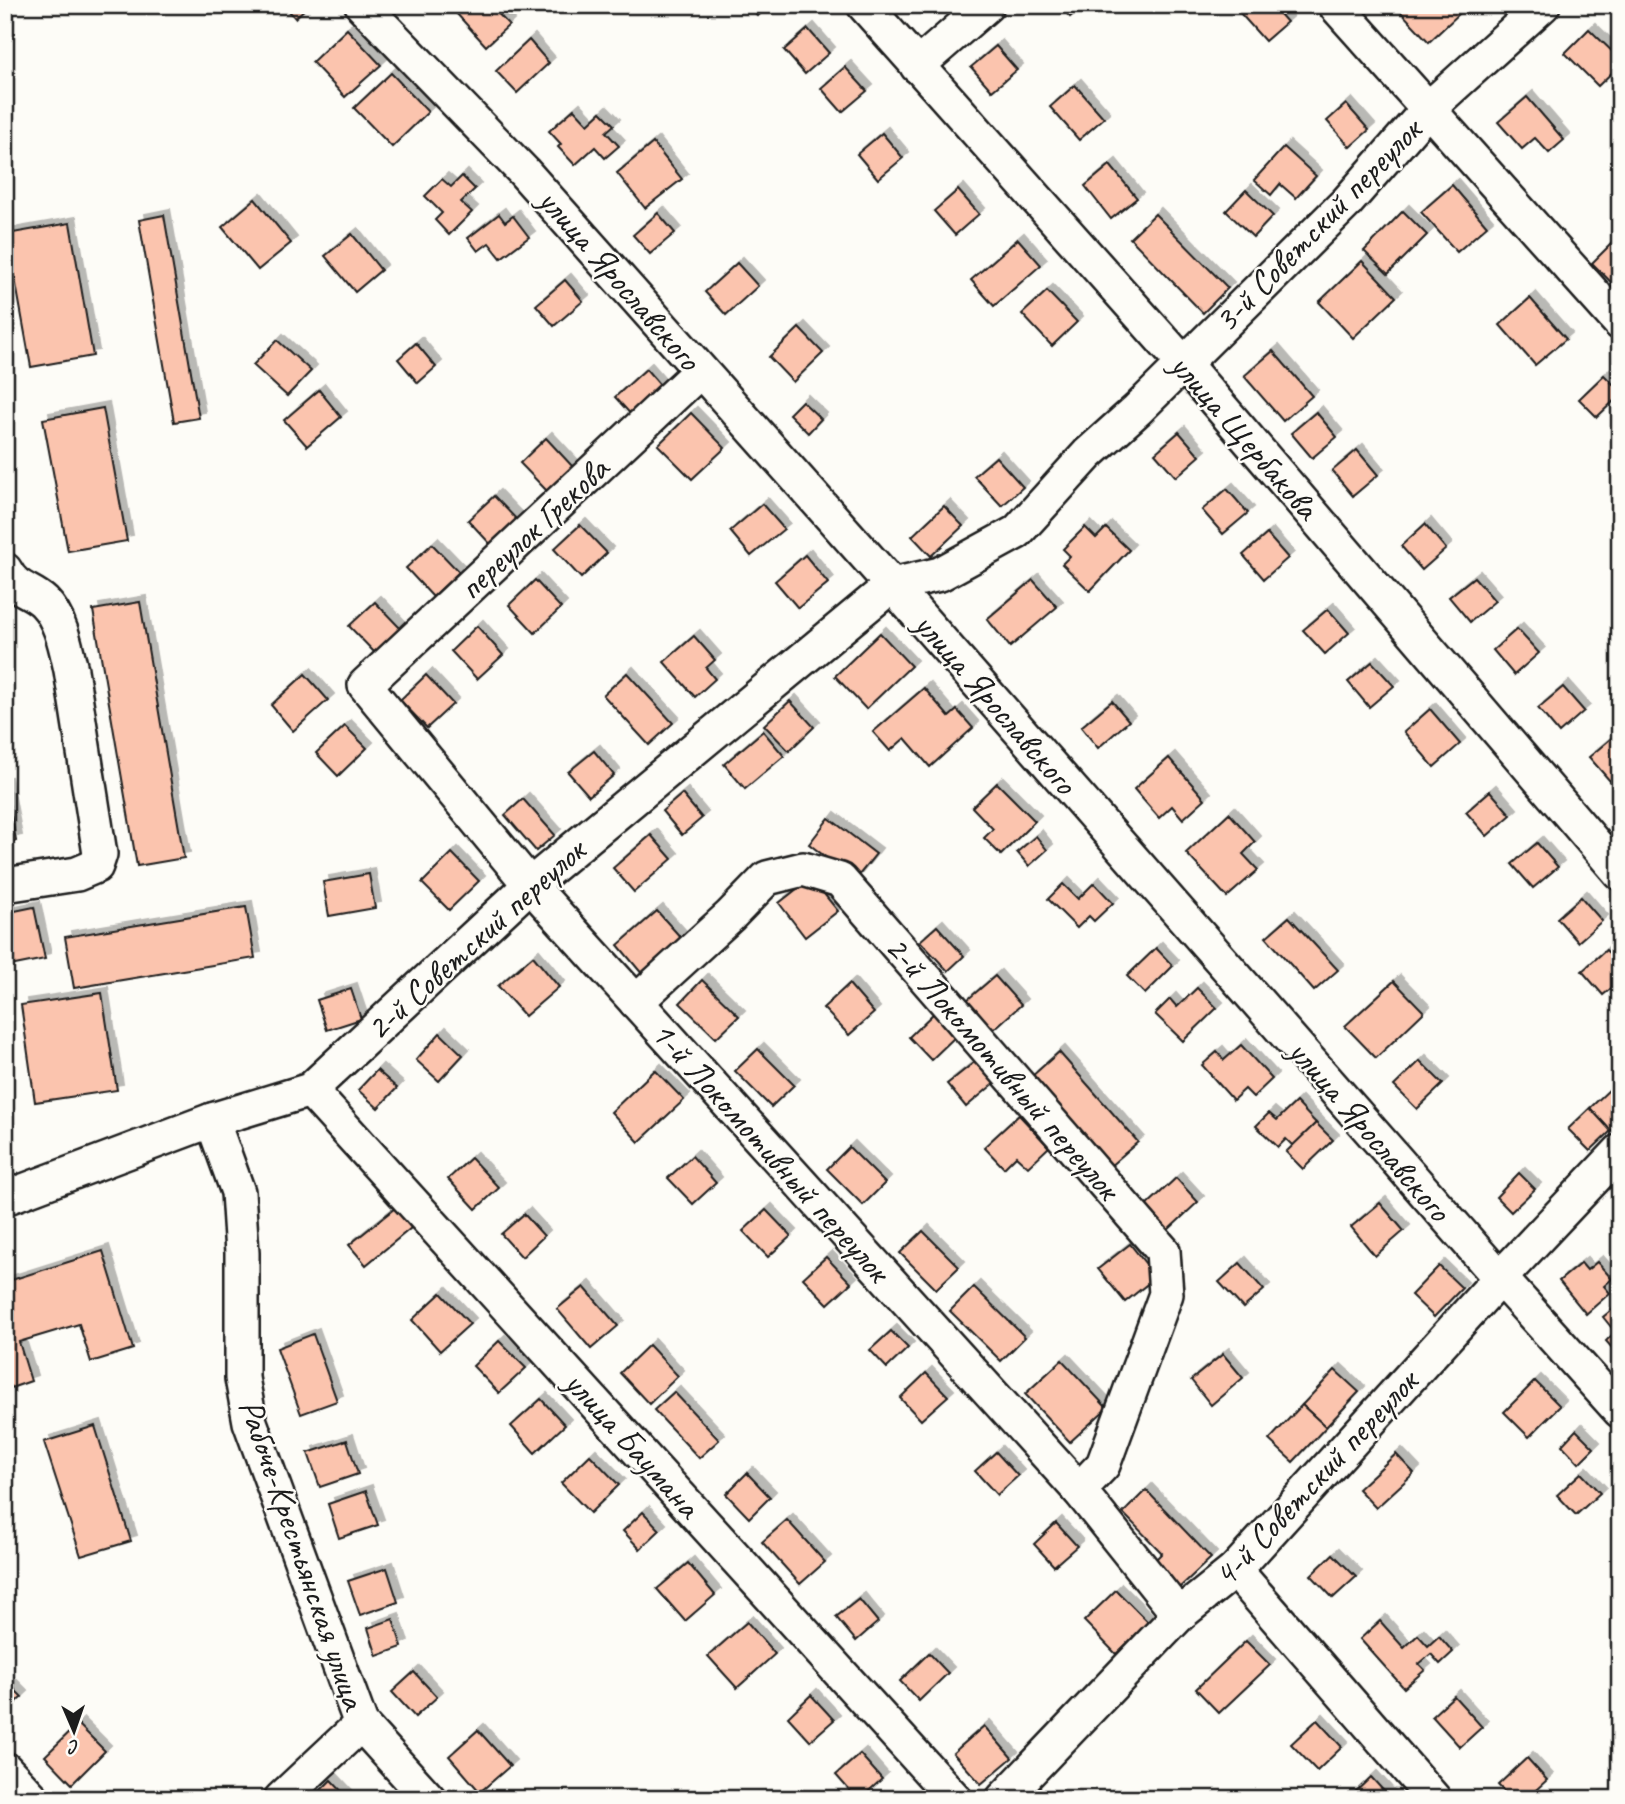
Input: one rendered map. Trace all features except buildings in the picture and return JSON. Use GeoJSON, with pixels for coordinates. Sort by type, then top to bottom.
{"type":"FeatureCollection","features":[{"type":"Feature","properties":{"kind":"street","name":"улица Ярославского"},"geometry":{"type":"LineString","coordinates":[[362,5],[524,172],[892,584],[1500,1278],[1620,1411]]}},
{"type":"Feature","properties":{"kind":"street","name":"улица Щербакова"},"geometry":{"type":"LineString","coordinates":[[864,5],[1183,363],[1620,873]]}},
{"type":"Feature","properties":{"kind":"street"},"geometry":{"type":"LineString","coordinates":[[917,66],[987,5]]}},
{"type":"Feature","properties":{"kind":"street"},"geometry":{"type":"LineString","coordinates":[[1335,5],[1620,323]]}},
{"type":"Feature","properties":{"kind":"street","name":"3-й Советский переулок"},"geometry":{"type":"LineString","coordinates":[[892,584],[940,574],[1017,532],[1088,454],[1137,410],[1347,202],[1429,108],[1543,5]]}},
{"type":"Feature","properties":{"kind":"street","name":"переулок Грекова"},"geometry":{"type":"LineString","coordinates":[[365,685],[700,371]]}},
{"type":"Feature","properties":{"kind":"street"},"geometry":{"type":"LineString","coordinates":[[5,570],[19,588],[44,602],[65,643],[100,854],[96,866],[78,874],[5,885]]}},
{"type":"Feature","properties":{"kind":"street","name":"2-й Советский переулок"},"geometry":{"type":"LineString","coordinates":[[5,1198],[212,1120],[310,1090],[530,885],[892,584]]}},
{"type":"Feature","properties":{"kind":"street","name":"1-й Локомотивный переулок"},"geometry":{"type":"LineString","coordinates":[[365,685],[530,885],[1079,1490],[1179,1615]]}},
{"type":"Feature","properties":{"kind":"street","name":"2-й Локомотивный переулок"},"geometry":{"type":"LineString","coordinates":[[636,1002],[730,916],[766,878],[803,869],[840,880],[1163,1251],[1166,1294],[1103,1465],[1079,1490]]}},
{"type":"Feature","properties":{"kind":"street","name":"улица Баумана"},"geometry":{"type":"LineString","coordinates":[[310,1090],[955,1799]]}},
{"type":"Feature","properties":{"kind":"street","name":"Рабоче-Крестьянская улица"},"geometry":{"type":"LineString","coordinates":[[212,1120],[238,1192],[242,1253],[243,1378],[250,1422],[361,1724],[429,1799]]}},
{"type":"Feature","properties":{"kind":"street","name":"4-й Советский переулок"},"geometry":{"type":"LineString","coordinates":[[1003,1799],[1179,1615],[1235,1570],[1500,1278],[1620,1151]]}},
{"type":"Feature","properties":{"kind":"street"},"geometry":{"type":"LineString","coordinates":[[1235,1570],[1434,1799]]}},
{"type":"Feature","properties":{"kind":"street"},"geometry":{"type":"LineString","coordinates":[[281,1799],[361,1724]]}},
{"type":"Feature","properties":{"kind":"street"},"geometry":{"type":"LineString","coordinates":[[5,1769],[33,1799]]}}]}
